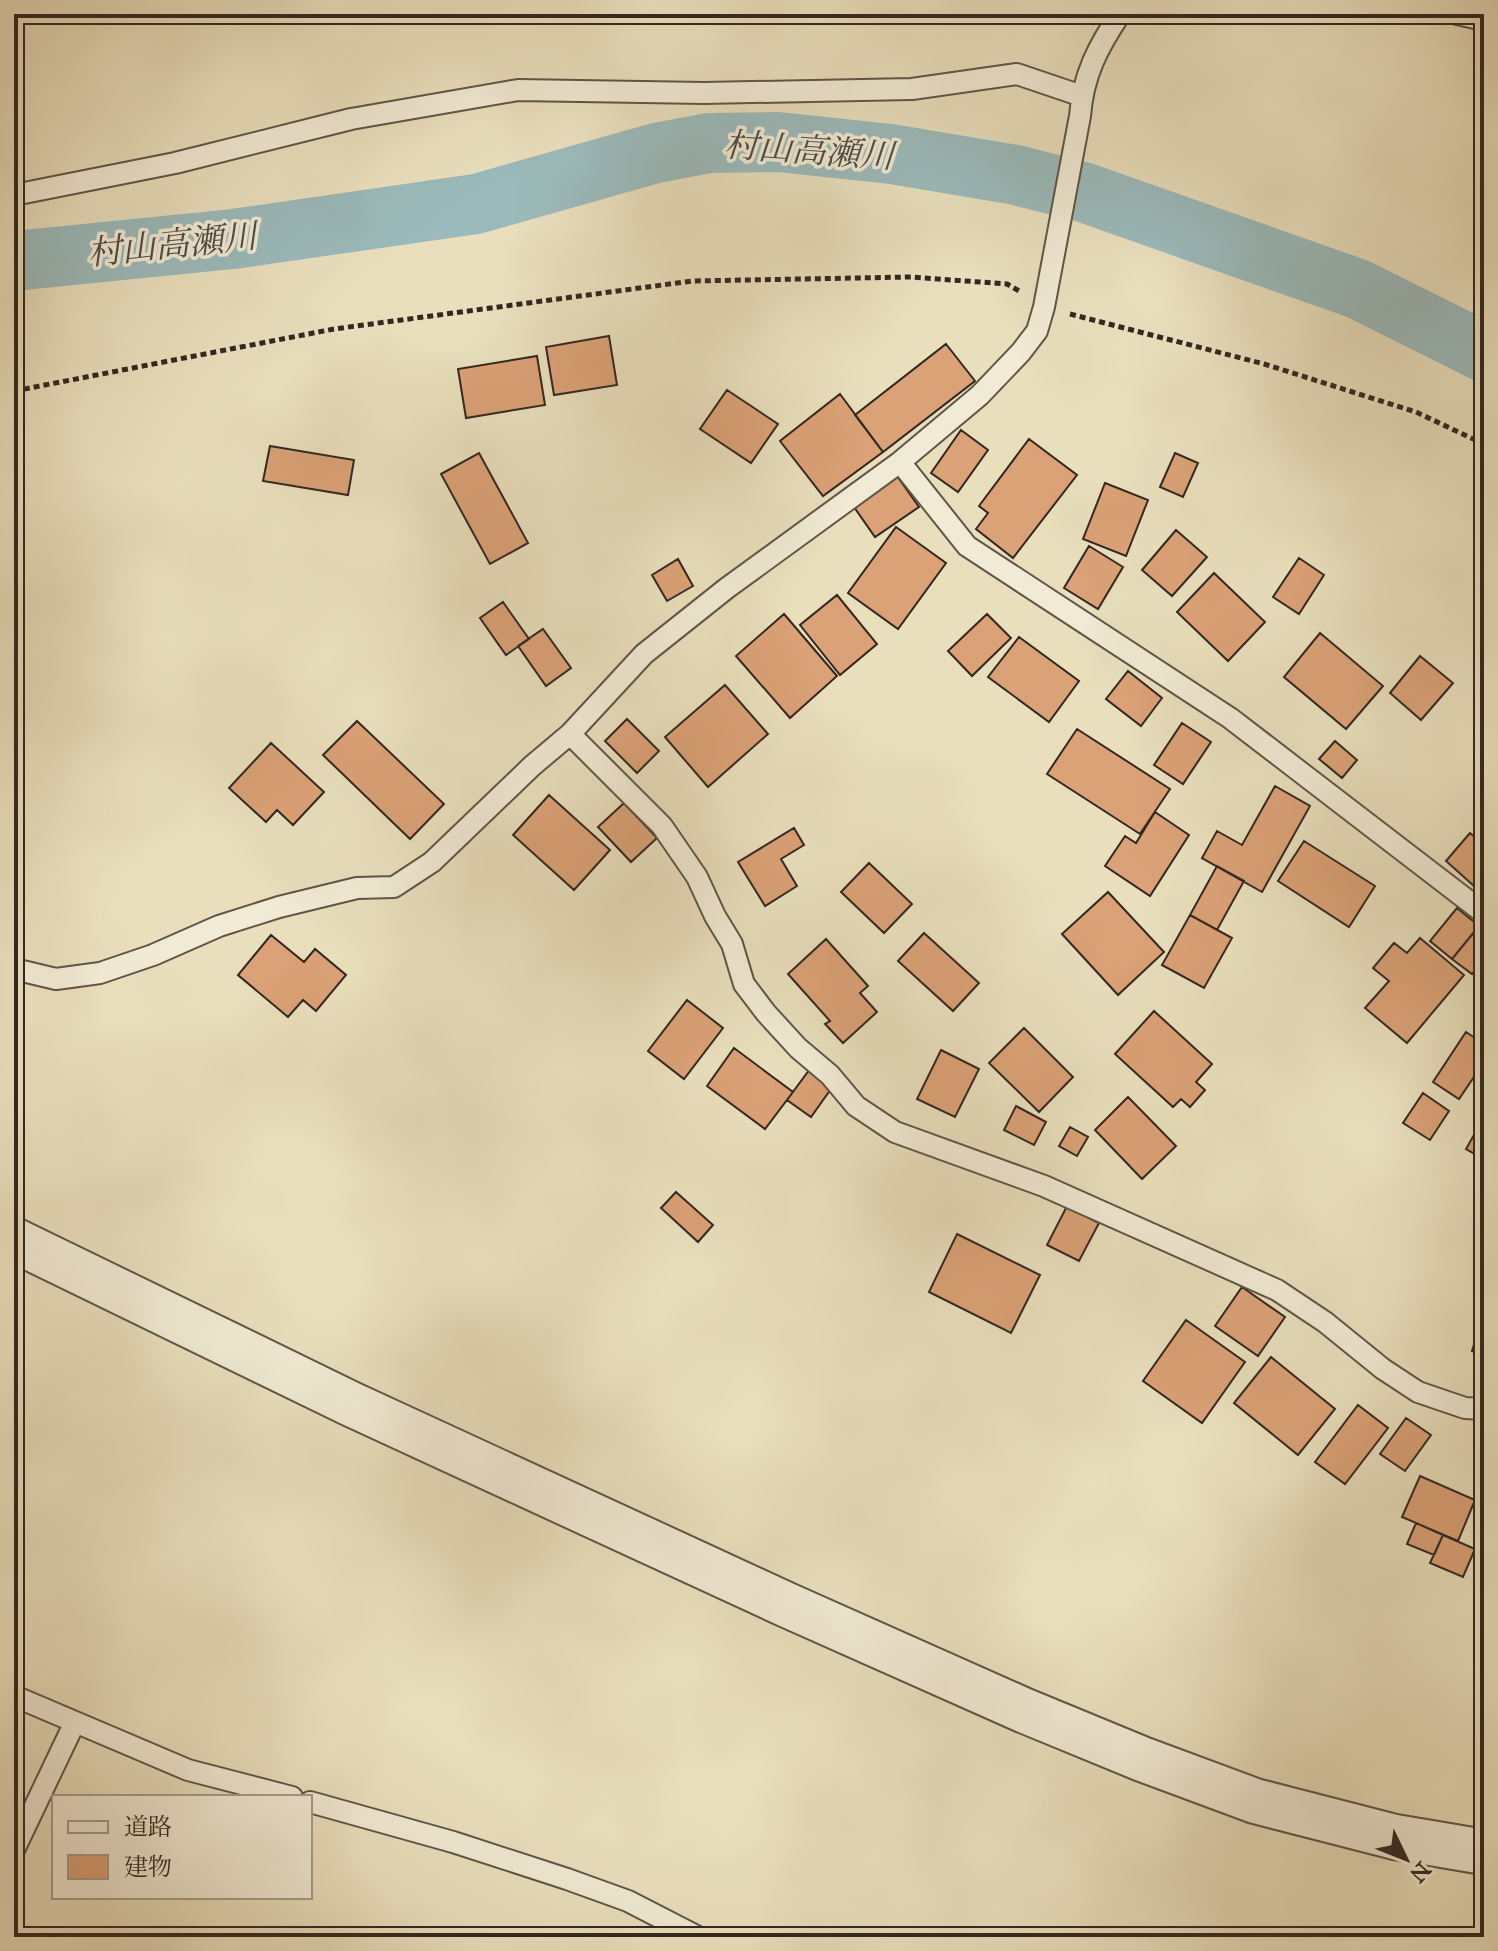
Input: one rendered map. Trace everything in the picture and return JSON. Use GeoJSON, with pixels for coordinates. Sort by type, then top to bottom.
{"type":"FeatureCollection","features":[{"type":"Feature","properties":{"kind":"street"},"geometry":{"type":"LineString","coordinates":[[14,1240],[351,1404],[772,1599],[1023,1710],[1255,1801],[1395,1837],[1484,1852]]}},
{"type":"Feature","properties":{"kind":"lane"},"geometry":{"type":"LineString","coordinates":[[14,969],[56,979],[100,973],[153,955],[219,926],[279,907],[357,888],[394,887],[432,862],[570,734],[644,654],[727,588],[900,462],[980,395],[1037,331],[1049,283],[1081,106],[1098,46],[1120,14]]}},
{"type":"Feature","properties":{"kind":"lane"},"geometry":{"type":"LineString","coordinates":[[1457,14],[1484,20]]}},
{"type":"Feature","properties":{"kind":"lane"},"geometry":{"type":"LineString","coordinates":[[14,195],[175,163],[351,119],[518,90],[704,93],[912,89],[1017,74],[1081,106]]}},
{"type":"Feature","properties":{"kind":"lane"},"geometry":{"type":"LineString","coordinates":[[900,462],[967,546],[1230,718],[1484,913]]}},
{"type":"Feature","properties":{"kind":"lane"},"geometry":{"type":"LineString","coordinates":[[570,734],[662,826],[697,877],[732,944],[744,984],[798,1048],[830,1075],[856,1106],[895,1132],[1044,1186],[1277,1290],[1418,1392],[1465,1408],[1484,1409]]}},
{"type":"Feature","properties":{"kind":"lane"},"geometry":{"type":"LineString","coordinates":[[14,1696],[188,1770],[284,1795]]}},
{"type":"Feature","properties":{"kind":"lane"},"geometry":{"type":"LineString","coordinates":[[14,1850],[74,1724]]}},
{"type":"Feature","properties":{"kind":"lane"},"geometry":{"type":"LineString","coordinates":[[312,1802],[366,1816],[567,1879],[628,1901],[698,1937]]}},
{"type":"Feature","properties":{"kind":"path"},"geometry":{"type":"LineString","coordinates":[[14,391],[334,329],[692,281],[911,277],[1007,284],[1044,307],[1264,364],[1403,407],[1484,444]]}},
{"type":"Feature","properties":{"kind":"building"},"geometry":{"type":"Polygon","coordinates":[[[609,336],[617,385],[554,395],[546,347],[609,336]]]}},
{"type":"Feature","properties":{"kind":"building"},"geometry":{"type":"Polygon","coordinates":[[[946,344],[975,381],[883,452],[855,415],[946,344]]]}},
{"type":"Feature","properties":{"kind":"building"},"geometry":{"type":"Polygon","coordinates":[[[537,356],[545,405],[466,418],[458,369],[537,356]]]}},
{"type":"Feature","properties":{"kind":"building"},"geometry":{"type":"Polygon","coordinates":[[[727,390],[778,424],[751,463],[700,429],[727,390]]]}},
{"type":"Feature","properties":{"kind":"building"},"geometry":{"type":"Polygon","coordinates":[[[840,394],[883,452],[823,496],[780,441],[840,394]]]}},
{"type":"Feature","properties":{"kind":"building"},"geometry":{"type":"Polygon","coordinates":[[[961,430],[988,450],[958,492],[931,473],[961,430]]]}},
{"type":"Feature","properties":{"kind":"building"},"geometry":{"type":"Polygon","coordinates":[[[1029,439],[1077,475],[1013,558],[976,529],[988,513],[979,506],[1029,439]]]}},
{"type":"Feature","properties":{"kind":"building"},"geometry":{"type":"Polygon","coordinates":[[[270,446],[354,460],[348,495],[263,481],[270,446]]]}},
{"type":"Feature","properties":{"kind":"building"},"geometry":{"type":"Polygon","coordinates":[[[479,453],[528,543],[490,564],[441,474],[479,453]]]}},
{"type":"Feature","properties":{"kind":"building"},"geometry":{"type":"Polygon","coordinates":[[[1175,453],[1198,463],[1183,497],[1160,487],[1175,453]]]}},
{"type":"Feature","properties":{"kind":"building"},"geometry":{"type":"Polygon","coordinates":[[[897,476],[919,507],[875,537],[854,507],[897,476]]]}},
{"type":"Feature","properties":{"kind":"building"},"geometry":{"type":"Polygon","coordinates":[[[1105,483],[1148,500],[1126,556],[1083,539],[1105,483]]]}},
{"type":"Feature","properties":{"kind":"building"},"geometry":{"type":"Polygon","coordinates":[[[896,527],[946,563],[898,629],[848,593],[896,527]]]}},
{"type":"Feature","properties":{"kind":"building"},"geometry":{"type":"Polygon","coordinates":[[[1176,530],[1207,557],[1172,596],[1142,570],[1176,530]]]}},
{"type":"Feature","properties":{"kind":"building"},"geometry":{"type":"Polygon","coordinates":[[[1089,546],[1123,567],[1098,609],[1064,588],[1089,546]]]}},
{"type":"Feature","properties":{"kind":"building"},"geometry":{"type":"Polygon","coordinates":[[[1299,558],[1324,575],[1299,614],[1273,597],[1299,558]]]}},
{"type":"Feature","properties":{"kind":"building"},"geometry":{"type":"Polygon","coordinates":[[[678,559],[693,586],[667,601],[652,575],[678,559]]]}},
{"type":"Feature","properties":{"kind":"building"},"geometry":{"type":"Polygon","coordinates":[[[1214,573],[1265,622],[1228,661],[1177,612],[1214,573]]]}},
{"type":"Feature","properties":{"kind":"building"},"geometry":{"type":"Polygon","coordinates":[[[837,595],[877,644],[840,675],[800,625],[837,595]]]}},
{"type":"Feature","properties":{"kind":"building"},"geometry":{"type":"Polygon","coordinates":[[[503,602],[529,639],[506,655],[480,618],[503,602]]]}},
{"type":"Feature","properties":{"kind":"building"},"geometry":{"type":"Polygon","coordinates":[[[784,614],[837,676],[790,718],[736,656],[784,614]]]}},
{"type":"Feature","properties":{"kind":"building"},"geometry":{"type":"Polygon","coordinates":[[[987,614],[1011,638],[972,676],[948,651],[987,614]]]}},
{"type":"Feature","properties":{"kind":"building"},"geometry":{"type":"Polygon","coordinates":[[[543,629],[571,668],[546,686],[518,646],[543,629]]]}},
{"type":"Feature","properties":{"kind":"building"},"geometry":{"type":"Polygon","coordinates":[[[1320,633],[1383,686],[1346,729],[1284,677],[1320,633]]]}},
{"type":"Feature","properties":{"kind":"building"},"geometry":{"type":"Polygon","coordinates":[[[1019,637],[1079,681],[1049,722],[988,677],[1019,637]]]}},
{"type":"Feature","properties":{"kind":"building"},"geometry":{"type":"Polygon","coordinates":[[[1420,656],[1453,683],[1421,720],[1390,693],[1420,656]]]}},
{"type":"Feature","properties":{"kind":"building"},"geometry":{"type":"Polygon","coordinates":[[[1128,671],[1162,698],[1141,726],[1106,699],[1128,671]]]}},
{"type":"Feature","properties":{"kind":"building"},"geometry":{"type":"Polygon","coordinates":[[[725,685],[768,734],[708,787],[665,737],[725,685]]]}},
{"type":"Feature","properties":{"kind":"building"},"geometry":{"type":"Polygon","coordinates":[[[627,719],[659,751],[637,773],[605,741],[627,719]]]}},
{"type":"Feature","properties":{"kind":"building"},"geometry":{"type":"Polygon","coordinates":[[[357,721],[444,804],[410,839],[323,755],[357,721]]]}},
{"type":"Feature","properties":{"kind":"building"},"geometry":{"type":"Polygon","coordinates":[[[1182,723],[1211,742],[1183,784],[1154,765],[1182,723]]]}},
{"type":"Feature","properties":{"kind":"building"},"geometry":{"type":"Polygon","coordinates":[[[1077,729],[1170,789],[1140,834],[1047,774],[1077,729]]]}},
{"type":"Feature","properties":{"kind":"building"},"geometry":{"type":"Polygon","coordinates":[[[1335,741],[1357,760],[1342,778],[1319,759],[1335,741]]]}},
{"type":"Feature","properties":{"kind":"building"},"geometry":{"type":"Polygon","coordinates":[[[271,743],[324,792],[293,825],[277,810],[266,822],[229,788],[271,743]]]}},
{"type":"Feature","properties":{"kind":"building"},"geometry":{"type":"Polygon","coordinates":[[[1275,786],[1310,806],[1262,892],[1202,858],[1217,831],[1242,845],[1275,786]]]}},
{"type":"Feature","properties":{"kind":"building"},"geometry":{"type":"Polygon","coordinates":[[[549,795],[610,850],[574,890],[513,835],[549,795]]]}},
{"type":"Feature","properties":{"kind":"building"},"geometry":{"type":"Polygon","coordinates":[[[624,803],[657,838],[631,862],[598,827],[624,803]]]}},
{"type":"Feature","properties":{"kind":"building"},"geometry":{"type":"Polygon","coordinates":[[[1155,812],[1189,835],[1150,896],[1105,866],[1125,836],[1136,843],[1155,812]]]}},
{"type":"Feature","properties":{"kind":"building"},"geometry":{"type":"Polygon","coordinates":[[[794,828],[804,845],[781,859],[797,886],[765,906],[738,862],[794,828]]]}},
{"type":"Feature","properties":{"kind":"building"},"geometry":{"type":"Polygon","coordinates":[[[1470,833],[1484,845],[1484,895],[1446,861],[1470,833]]]}},
{"type":"Feature","properties":{"kind":"building"},"geometry":{"type":"Polygon","coordinates":[[[1304,841],[1375,886],[1349,927],[1278,881],[1304,841]]]}},
{"type":"Feature","properties":{"kind":"building"},"geometry":{"type":"Polygon","coordinates":[[[869,863],[912,904],[884,933],[841,892],[869,863]]]}},
{"type":"Feature","properties":{"kind":"building"},"geometry":{"type":"Polygon","coordinates":[[[1217,866],[1244,881],[1217,930],[1190,915],[1217,866]]]}},
{"type":"Feature","properties":{"kind":"building"},"geometry":{"type":"Polygon","coordinates":[[[1108,892],[1164,952],[1118,995],[1062,934],[1108,892]]]}},
{"type":"Feature","properties":{"kind":"building"},"geometry":{"type":"Polygon","coordinates":[[[1457,908],[1479,926],[1452,959],[1430,941],[1457,908]]]}},
{"type":"Feature","properties":{"kind":"building"},"geometry":{"type":"Polygon","coordinates":[[[1190,915],[1232,938],[1204,988],[1162,965],[1190,915]]]}},
{"type":"Feature","properties":{"kind":"building"},"geometry":{"type":"Polygon","coordinates":[[[1480,925],[1484,928],[1484,959],[1472,974],[1452,959],[1480,925]]]}},
{"type":"Feature","properties":{"kind":"building"},"geometry":{"type":"Polygon","coordinates":[[[924,933],[979,983],[953,1011],[898,961],[924,933]]]}},
{"type":"Feature","properties":{"kind":"building"},"geometry":{"type":"Polygon","coordinates":[[[271,935],[304,962],[315,949],[346,975],[316,1011],[303,1000],[288,1017],[238,975],[271,935]]]}},
{"type":"Feature","properties":{"kind":"building"},"geometry":{"type":"Polygon","coordinates":[[[1420,938],[1464,975],[1407,1043],[1365,1008],[1389,981],[1373,968],[1394,943],[1407,953],[1420,938]]]}},
{"type":"Feature","properties":{"kind":"building"},"geometry":{"type":"Polygon","coordinates":[[[826,939],[868,986],[860,993],[877,1012],[843,1043],[825,1024],[830,1021],[788,974],[826,939]]]}},
{"type":"Feature","properties":{"kind":"building"},"geometry":{"type":"Polygon","coordinates":[[[687,1000],[723,1028],[684,1079],[648,1051],[687,1000]]]}},
{"type":"Feature","properties":{"kind":"building"},"geometry":{"type":"Polygon","coordinates":[[[1154,1011],[1212,1064],[1196,1082],[1205,1090],[1190,1107],[1181,1099],[1173,1107],[1115,1054],[1154,1011]]]}},
{"type":"Feature","properties":{"kind":"building"},"geometry":{"type":"Polygon","coordinates":[[[1024,1028],[1073,1077],[1039,1112],[989,1063],[1024,1028]]]}},
{"type":"Feature","properties":{"kind":"building"},"geometry":{"type":"Polygon","coordinates":[[[1466,1032],[1484,1044],[1484,1062],[1459,1099],[1433,1082],[1466,1032]]]}},
{"type":"Feature","properties":{"kind":"building"},"geometry":{"type":"Polygon","coordinates":[[[734,1048],[793,1092],[765,1129],[707,1086],[734,1048]]]}},
{"type":"Feature","properties":{"kind":"building"},"geometry":{"type":"Polygon","coordinates":[[[941,1050],[979,1069],[955,1117],[917,1099],[941,1050]]]}},
{"type":"Feature","properties":{"kind":"building"},"geometry":{"type":"Polygon","coordinates":[[[810,1069],[833,1086],[811,1117],[787,1100],[810,1069]]]}},
{"type":"Feature","properties":{"kind":"building"},"geometry":{"type":"Polygon","coordinates":[[[1423,1093],[1449,1111],[1430,1140],[1403,1123],[1423,1093]]]}},
{"type":"Feature","properties":{"kind":"building"},"geometry":{"type":"Polygon","coordinates":[[[1128,1097],[1176,1146],[1142,1179],[1095,1130],[1128,1097]]]}},
{"type":"Feature","properties":{"kind":"building"},"geometry":{"type":"Polygon","coordinates":[[[1016,1106],[1046,1122],[1034,1145],[1004,1130],[1016,1106]]]}},
{"type":"Feature","properties":{"kind":"building"},"geometry":{"type":"Polygon","coordinates":[[[1484,1117],[1484,1159],[1466,1149],[1484,1117]]]}},
{"type":"Feature","properties":{"kind":"building"},"geometry":{"type":"Polygon","coordinates":[[[1070,1127],[1088,1137],[1077,1156],[1059,1146],[1070,1127]]]}},
{"type":"Feature","properties":{"kind":"building"},"geometry":{"type":"Polygon","coordinates":[[[676,1192],[713,1225],[698,1242],[661,1208],[676,1192]]]}},
{"type":"Feature","properties":{"kind":"building"},"geometry":{"type":"Polygon","coordinates":[[[1067,1206],[1099,1223],[1079,1261],[1047,1245],[1067,1206]]]}},
{"type":"Feature","properties":{"kind":"building"},"geometry":{"type":"Polygon","coordinates":[[[957,1234],[1040,1275],[1011,1333],[929,1292],[957,1234]]]}},
{"type":"Feature","properties":{"kind":"building"},"geometry":{"type":"Polygon","coordinates":[[[1242,1287],[1285,1317],[1258,1356],[1215,1326],[1242,1287]]]}},
{"type":"Feature","properties":{"kind":"building"},"geometry":{"type":"Polygon","coordinates":[[[1484,1319],[1484,1355],[1472,1351],[1484,1319]]]}},
{"type":"Feature","properties":{"kind":"building"},"geometry":{"type":"Polygon","coordinates":[[[1186,1320],[1245,1362],[1202,1423],[1143,1381],[1186,1320]]]}},
{"type":"Feature","properties":{"kind":"building"},"geometry":{"type":"Polygon","coordinates":[[[1271,1357],[1335,1409],[1298,1455],[1234,1403],[1271,1357]]]}},
{"type":"Feature","properties":{"kind":"building"},"geometry":{"type":"Polygon","coordinates":[[[1358,1405],[1388,1428],[1345,1484],[1315,1462],[1358,1405]]]}},
{"type":"Feature","properties":{"kind":"building"},"geometry":{"type":"Polygon","coordinates":[[[1406,1418],[1431,1435],[1405,1471],[1380,1454],[1406,1418]]]}},
{"type":"Feature","properties":{"kind":"building"},"geometry":{"type":"Polygon","coordinates":[[[1420,1476],[1475,1500],[1458,1541],[1402,1517],[1420,1476]]]}},
{"type":"Feature","properties":{"kind":"building"},"geometry":{"type":"Polygon","coordinates":[[[1416,1523],[1443,1535],[1434,1555],[1407,1544],[1416,1523]]]}},
{"type":"Feature","properties":{"kind":"building"},"geometry":{"type":"Polygon","coordinates":[[[1443,1535],[1475,1549],[1463,1577],[1430,1563],[1443,1535]]]}},
{"type":"Feature","properties":{"kind":"waterway","name":"村山高瀬川"},"geometry":{"type":"LineString","coordinates":[[14,261],[233,239],[476,204],[656,153],[709,143],[778,142],[891,154],[1016,175],[1083,192],[1358,289],[1484,352]]}}]}
